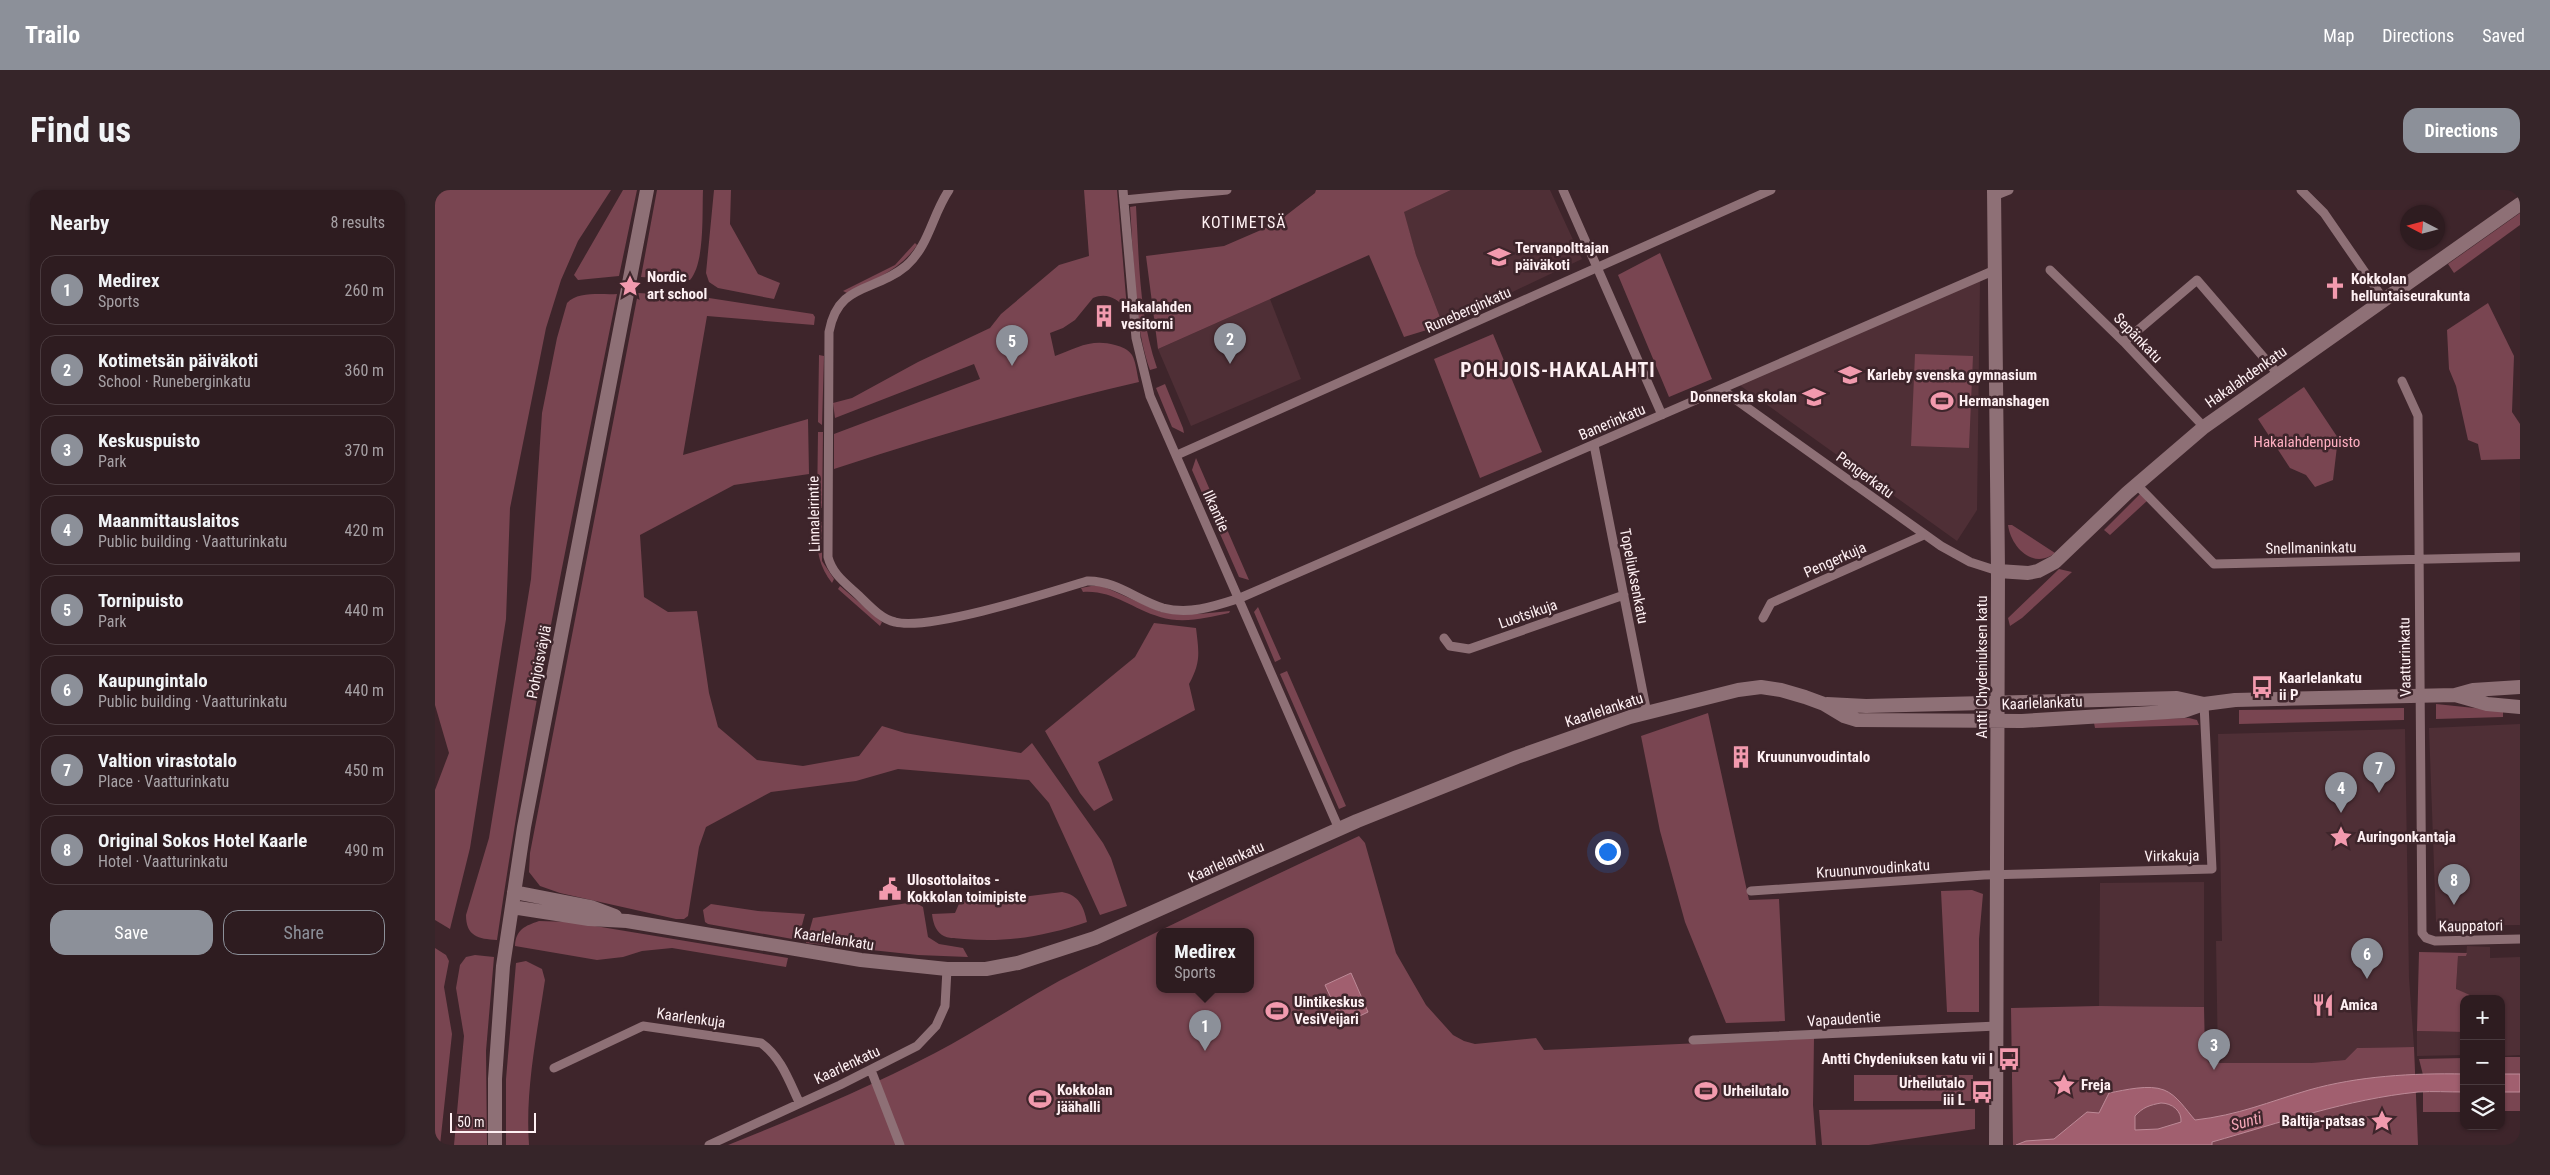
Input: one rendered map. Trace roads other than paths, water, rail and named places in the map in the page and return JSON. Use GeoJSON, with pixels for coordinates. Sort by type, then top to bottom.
{"type":"FeatureCollection","features":[{"type":"Feature","properties":{"kind":"main road","name":"Pohjoisväylä"},"geometry":{"type":"LineString","coordinates":[[495,1145],[495,1079],[505,957],[514,892],[526,817],[647,190]]}},
{"type":"Feature","properties":{"kind":"main road","name":"Antti Chydeniuksen katu"},"geometry":{"type":"LineString","coordinates":[[1994,193],[1998,571],[1996,1144]]}},
{"type":"Feature","properties":{"kind":"main road","name":"Hakalahdenkatu"},"geometry":{"type":"LineString","coordinates":[[1998,571],[2028,573],[2048,567],[2136,484],[2204,427],[2520,204]]}},
{"type":"Feature","properties":{"kind":"main road","name":"Kaarlelankatu"},"geometry":{"type":"LineString","coordinates":[[512,907],[589,919],[627,921],[861,960],[947,969],[986,969],[1018,963],[1064,949],[1138,920],[1339,828],[1517,757],[1588,731],[1647,713],[1738,690],[1761,687],[1781,690],[1823,704],[1844,716],[1857,720],[1998,720],[2081,718],[2184,711],[2204,704],[2235,700],[2455,695],[2473,690],[2520,687]]}},
{"type":"Feature","properties":{"kind":"main road","name":"Kaarlelankatu"},"geometry":{"type":"LineString","coordinates":[[2455,695],[2487,704],[2520,707]]}},
{"type":"Feature","properties":{"kind":"main road","name":"Kaarlelankatu"},"geometry":{"type":"LineString","coordinates":[[1823,704],[1866,706],[1998,704],[2177,698],[2204,704]]}},
{"type":"Feature","properties":{"kind":"main road","name":"Kaarlelankatu"},"geometry":{"type":"LineString","coordinates":[[514,892],[591,907],[627,921]]}},
{"type":"Feature","properties":{"kind":"street","name":"Linnaleirintie"},"geometry":{"type":"LineString","coordinates":[[949,190],[924,243],[914,257],[898,271],[842,301],[831,321],[827,350],[827,524],[828,558],[835,572],[879,614],[891,621],[909,625],[995,606],[1087,581],[1103,582],[1171,609],[1199,609],[1240,598]]}},
{"type":"Feature","properties":{"kind":"street","name":"Ilkantie"},"geometry":{"type":"LineString","coordinates":[[1123,190],[1137,338],[1142,369],[1150,396],[1339,828]]}},
{"type":"Feature","properties":{"kind":"street"},"geometry":{"type":"LineString","coordinates":[[1124,200],[1227,190]]}},
{"type":"Feature","properties":{"kind":"street"},"geometry":{"type":"LineString","coordinates":[[1563,190],[1662,415]]}},
{"type":"Feature","properties":{"kind":"street","name":"Runeberginkatu"},"geometry":{"type":"LineString","coordinates":[[1177,455],[1771,190]]}},
{"type":"Feature","properties":{"kind":"street"},"geometry":{"type":"LineString","coordinates":[[1994,193],[2009,190]]}},
{"type":"Feature","properties":{"kind":"street"},"geometry":{"type":"LineString","coordinates":[[2301,190],[2324,212],[2384,300]]}},
{"type":"Feature","properties":{"kind":"street","name":"Banerinkatu"},"geometry":{"type":"LineString","coordinates":[[1240,598],[1995,270]]}},
{"type":"Feature","properties":{"kind":"street","name":"Sepänkatu"},"geometry":{"type":"LineString","coordinates":[[2050,270],[2124,342],[2204,427]]}},
{"type":"Feature","properties":{"kind":"street"},"geometry":{"type":"LineString","coordinates":[[2124,342],[2197,280],[2278,374]]}},
{"type":"Feature","properties":{"kind":"street","name":"Vaatturinkatu"},"geometry":{"type":"LineString","coordinates":[[2402,381],[2418,416],[2417,560],[2421,921],[2423,935]]}},
{"type":"Feature","properties":{"kind":"street","name":"Pengerkatu"},"geometry":{"type":"LineString","coordinates":[[1721,389],[1924,535],[1970,562],[1998,571]]}},
{"type":"Feature","properties":{"kind":"street","name":"Topeliuksenkatu"},"geometry":{"type":"LineString","coordinates":[[1594,445],[1647,713]]}},
{"type":"Feature","properties":{"kind":"street","name":"Snellmaninkatu"},"geometry":{"type":"LineString","coordinates":[[2136,484],[2214,564],[2520,557]]}},
{"type":"Feature","properties":{"kind":"street","name":"Pengerkuja"},"geometry":{"type":"LineString","coordinates":[[1763,618],[1771,603],[1924,535]]}},
{"type":"Feature","properties":{"kind":"street","name":"Luotsikuja"},"geometry":{"type":"LineString","coordinates":[[1444,638],[1450,646],[1469,650],[1624,595]]}},
{"type":"Feature","properties":{"kind":"street","name":"Virkakuja"},"geometry":{"type":"LineString","coordinates":[[1997,874],[2212,869],[2204,704]]}},
{"type":"Feature","properties":{"kind":"street","name":"Kruununvoudinkatu"},"geometry":{"type":"LineString","coordinates":[[1751,891],[1997,874]]}},
{"type":"Feature","properties":{"kind":"street","name":"Kauppatori"},"geometry":{"type":"LineString","coordinates":[[2423,935],[2435,941],[2520,939]]}},
{"type":"Feature","properties":{"kind":"street","name":"Kaarlenkatu"},"geometry":{"type":"LineString","coordinates":[[709,1145],[871,1070],[917,1046],[936,1026],[947,995],[947,969]]}},
{"type":"Feature","properties":{"kind":"street","name":"Vapaudentie"},"geometry":{"type":"LineString","coordinates":[[1693,1040],[1997,1026]]}},
{"type":"Feature","properties":{"kind":"street","name":"Kaarlenkuja"},"geometry":{"type":"LineString","coordinates":[[554,1068],[637,1028],[662,1028],[761,1043],[770,1049],[778,1060],[799,1102]]}},
{"type":"Feature","properties":{"kind":"street"},"geometry":{"type":"LineString","coordinates":[[871,1070],[900,1145]]}},
{"type":"Feature","properties":{"kind":"water"},"geometry":{"type":"Polygon","coordinates":[[[1351,973],[1368,1012],[1343,1024],[1325,985],[1351,973]]]}},
{"type":"Feature","properties":{"kind":"water","name":"Sunti"},"geometry":{"type":"Polygon","coordinates":[[[2460,1074],[2460,1092],[2418,1092],[2366,1100],[2212,1142],[2212,1145],[2016,1145],[2026,1141],[2054,1139],[2087,1112],[2099,1113],[2109,1093],[2129,1089],[2158,1088],[2169,1092],[2195,1120],[2240,1111],[2328,1085],[2347,1081],[2405,1075],[2460,1074]],[[2161,1103],[2144,1108],[2135,1116],[2135,1130],[2158,1129],[2181,1122],[2180,1114],[2172,1106],[2161,1103]]]}},
{"type":"Feature","properties":{"kind":"water"},"geometry":{"type":"Polygon","coordinates":[[[2505,1074],[2520,1074],[2520,1092],[2505,1092],[2505,1074]]]}},
{"type":"Feature","properties":{"kind":"place","name":"Tervanpolttajan päiväkoti"},"geometry":{"type":"Point","coordinates":[1499,257]}},
{"type":"Feature","properties":{"kind":"place","name":"Nordic art school"},"geometry":{"type":"Point","coordinates":[630,286]}},
{"type":"Feature","properties":{"kind":"place","name":"Kokkolan helluntaiseurakunta"},"geometry":{"type":"Point","coordinates":[2335,288]}},
{"type":"Feature","properties":{"kind":"place","name":"Hakalahden vesitorni"},"geometry":{"type":"Point","coordinates":[1104,316]}},
{"type":"Feature","properties":{"kind":"place","name":"Kotimetsän päiväkoti"},"geometry":{"type":"Point","coordinates":[1230,364]}},
{"type":"Feature","properties":{"kind":"place","name":"Tornipuisto"},"geometry":{"type":"Point","coordinates":[1012,366]}},
{"type":"Feature","properties":{"kind":"place","name":"Karleby svenska gymnasium"},"geometry":{"type":"Point","coordinates":[1850,375]}},
{"type":"Feature","properties":{"kind":"place","name":"Donnerska skolan"},"geometry":{"type":"Point","coordinates":[1814,397]}},
{"type":"Feature","properties":{"kind":"place","name":"Hermanshagen"},"geometry":{"type":"Point","coordinates":[1942,401]}},
{"type":"Feature","properties":{"kind":"place","name":"Kaarlelankatu ii P"},"geometry":{"type":"Point","coordinates":[2262,687]}},
{"type":"Feature","properties":{"kind":"place","name":"Kruununvoudintalo"},"geometry":{"type":"Point","coordinates":[1741,757]}},
{"type":"Feature","properties":{"kind":"place","name":"Valtion virastotalo"},"geometry":{"type":"Point","coordinates":[2379,793]}},
{"type":"Feature","properties":{"kind":"place","name":"Maanmittauslaitos"},"geometry":{"type":"Point","coordinates":[2341,813]}},
{"type":"Feature","properties":{"kind":"place","name":"Auringonkantaja"},"geometry":{"type":"Point","coordinates":[2341,837]}},
{"type":"Feature","properties":{"kind":"place","name":"Ulosottolaitos - Kokkolan toimipiste"},"geometry":{"type":"Point","coordinates":[890,889]}},
{"type":"Feature","properties":{"kind":"place","name":"Original Sokos Hotel Kaarle"},"geometry":{"type":"Point","coordinates":[2454,905]}},
{"type":"Feature","properties":{"kind":"place","name":"Kaupungintalo"},"geometry":{"type":"Point","coordinates":[2367,979]}},
{"type":"Feature","properties":{"kind":"place","name":"Amica"},"geometry":{"type":"Point","coordinates":[2323,1005]}},
{"type":"Feature","properties":{"kind":"place","name":"Uintikeskus VesiVeijari"},"geometry":{"type":"Point","coordinates":[1277,1011]}},
{"type":"Feature","properties":{"kind":"place","name":"Medirex"},"geometry":{"type":"Point","coordinates":[1205,1051]}},
{"type":"Feature","properties":{"kind":"place","name":"Antti Chydeniuksen katu vii I"},"geometry":{"type":"Point","coordinates":[2009,1059]}},
{"type":"Feature","properties":{"kind":"place","name":"Keskuspuisto"},"geometry":{"type":"Point","coordinates":[2214,1070]}},
{"type":"Feature","properties":{"kind":"place","name":"Freja"},"geometry":{"type":"Point","coordinates":[2064,1085]}},
{"type":"Feature","properties":{"kind":"place","name":"Urheilutalo"},"geometry":{"type":"Point","coordinates":[1706,1091]}},
{"type":"Feature","properties":{"kind":"place","name":"Urheilutalo iii L"},"geometry":{"type":"Point","coordinates":[1982,1092]}},
{"type":"Feature","properties":{"kind":"place","name":"Kokkolan jäähalli"},"geometry":{"type":"Point","coordinates":[1040,1099]}},
{"type":"Feature","properties":{"kind":"place","name":"Baltija-patsas"},"geometry":{"type":"Point","coordinates":[2382,1121]}},
{"type":"Feature","properties":{"kind":"district","name":"KOTIMETSÄ"},"geometry":{"type":"Point","coordinates":[1244,222]}},
{"type":"Feature","properties":{"kind":"district","name":"POHJOIS-HAKALAHTI"},"geometry":{"type":"Point","coordinates":[1558,370]}},
{"type":"Feature","properties":{"kind":"park label","name":"Hakalahdenpuisto"},"geometry":{"type":"Point","coordinates":[2307,442]}}]}
